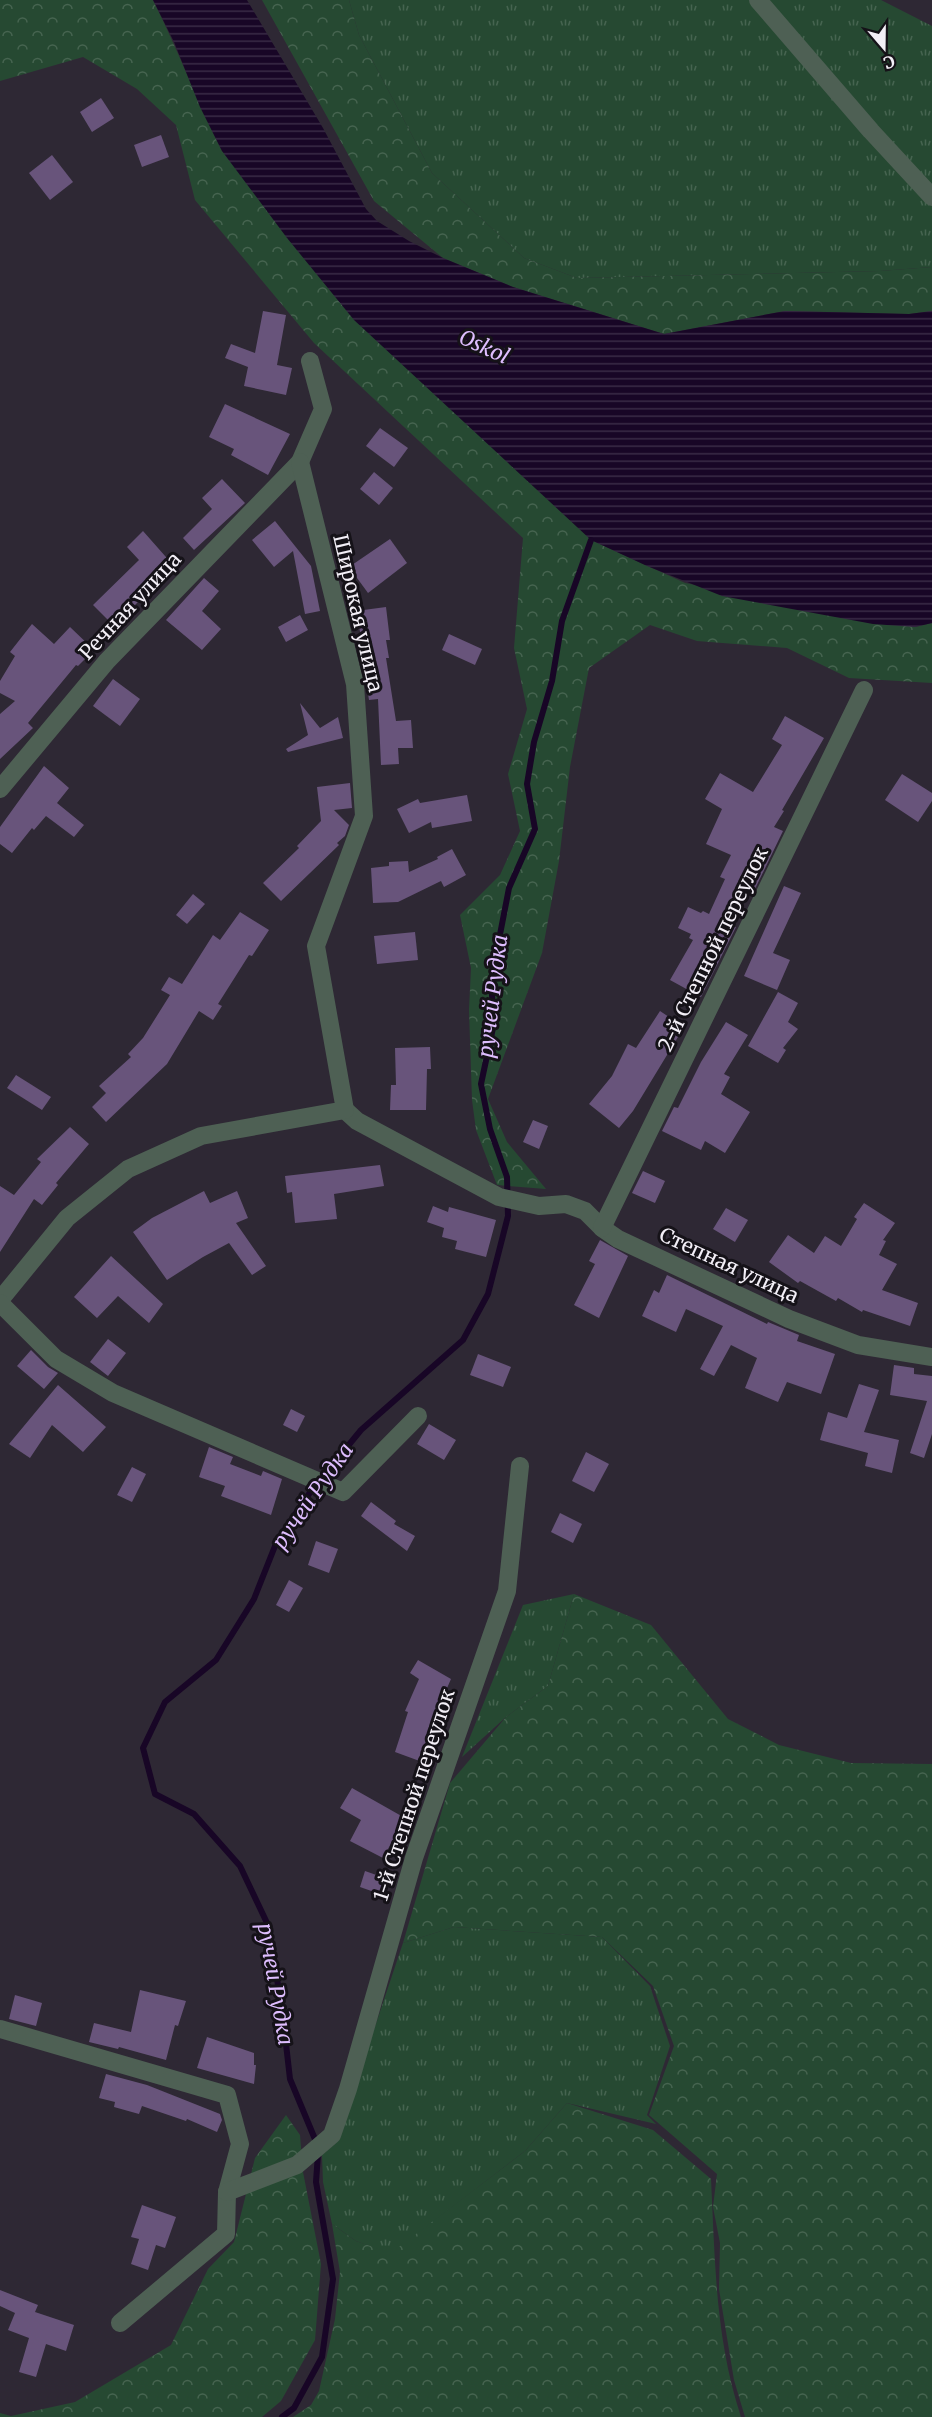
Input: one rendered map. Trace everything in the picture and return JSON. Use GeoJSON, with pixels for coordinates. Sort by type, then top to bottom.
{"type":"FeatureCollection","features":[{"type":"Feature","properties":{"kind":"street"},"geometry":{"type":"LineString","coordinates":[[758,0],[871,131],[932,196]]}},
{"type":"Feature","properties":{"kind":"street"},"geometry":{"type":"LineString","coordinates":[[300,462],[322,409],[310,361]]}},
{"type":"Feature","properties":{"kind":"street","name":"Речная улица"},"geometry":{"type":"LineString","coordinates":[[0,789],[107,661],[300,462]]}},
{"type":"Feature","properties":{"kind":"street","name":"Широкая улица"},"geometry":{"type":"LineString","coordinates":[[300,462],[355,684],[364,816],[316,946],[345,1110]]}},
{"type":"Feature","properties":{"kind":"street","name":"2-й Степной переулок"},"geometry":{"type":"LineString","coordinates":[[602,1228],[864,690]]}},
{"type":"Feature","properties":{"kind":"street"},"geometry":{"type":"LineString","coordinates":[[345,1110],[201,1136],[128,1169],[67,1218],[0,1302],[56,1359],[113,1394],[343,1492],[418,1416]]}},
{"type":"Feature","properties":{"kind":"street","name":"Степная улица"},"geometry":{"type":"LineString","coordinates":[[345,1110],[357,1121],[508,1199],[539,1206],[566,1204],[585,1211],[602,1228],[618,1239],[789,1319],[858,1345],[932,1357]]}},
{"type":"Feature","properties":{"kind":"street","name":"1-й Степной переулок"},"geometry":{"type":"LineString","coordinates":[[227,2192],[297,2165],[332,2135],[348,2089],[414,1858],[507,1591],[520,1466]]}},
{"type":"Feature","properties":{"kind":"street"},"geometry":{"type":"LineString","coordinates":[[0,2029],[228,2095],[240,2144],[227,2192],[226,2234],[120,2323]]}},
{"type":"Feature","properties":{"kind":"green space"},"geometry":{"type":"Polygon","coordinates":[[[0,0],[153,0],[222,151],[591,540],[685,583],[915,627],[932,623],[932,683],[849,678],[787,648],[697,641],[650,625],[589,668],[570,767],[559,861],[542,953],[488,1099],[507,1142],[546,1189],[497,1185],[476,1130],[472,1100],[469,1010],[471,968],[460,915],[500,875],[520,831],[508,774],[527,709],[514,648],[523,538],[314,343],[195,200],[176,125],[137,89],[83,57],[0,81],[0,0]]]}},
{"type":"Feature","properties":{"kind":"green space"},"geometry":{"type":"Polygon","coordinates":[[[262,0],[349,0],[359,35],[432,173],[524,258],[577,278],[880,271],[932,267],[932,311],[909,314],[785,311],[664,334],[513,287],[443,258],[374,201],[262,0]]]}},
{"type":"Feature","properties":{"kind":"green space"},"geometry":{"type":"Polygon","coordinates":[[[349,0],[881,0],[932,26],[932,267],[880,271],[577,278],[524,258],[432,173],[359,35],[349,0]]]}},
{"type":"Feature","properties":{"kind":"green space"},"geometry":{"type":"Polygon","coordinates":[[[574,1594],[548,1686],[506,1717],[462,1757],[523,1605],[574,1594]]]}},
{"type":"Feature","properties":{"kind":"green space"},"geometry":{"type":"Polygon","coordinates":[[[574,1594],[651,1625],[728,1719],[779,1745],[851,1763],[932,1764],[932,2417],[745,2417],[734,2380],[719,2289],[720,2243],[713,2207],[717,2174],[649,2115],[674,2046],[653,1986],[602,1937],[454,1927],[403,1943],[450,1783],[506,1717],[548,1686],[574,1594]]]}},
{"type":"Feature","properties":{"kind":"green space"},"geometry":{"type":"Polygon","coordinates":[[[454,1927],[602,1937],[650,1986],[670,2046],[647,2115],[656,2124],[567,2103],[525,2151],[391,2254],[356,2241],[332,2224],[323,2182],[322,2155],[336,2143],[403,1943],[454,1927]]]}},
{"type":"Feature","properties":{"kind":"green space"},"geometry":{"type":"Polygon","coordinates":[[[567,2103],[653,2130],[711,2179],[715,2269],[721,2328],[732,2387],[741,2417],[293,2417],[311,2405],[319,2391],[335,2319],[340,2272],[332,2224],[356,2241],[391,2253],[525,2151],[567,2103]]]}},
{"type":"Feature","properties":{"kind":"green space"},"geometry":{"type":"Polygon","coordinates":[[[286,2115],[300,2135],[303,2172],[321,2264],[315,2340],[281,2401],[262,2417],[0,2417],[0,2413],[11,2416],[75,2402],[171,2345],[208,2269],[234,2242],[255,2158],[286,2115]]]}},
{"type":"Feature","properties":{"kind":"water","name":"Oskol"},"geometry":{"type":"Polygon","coordinates":[[[153,0],[247,0],[323,128],[366,209],[377,221],[443,258],[513,287],[664,334],[785,311],[909,314],[932,311],[932,623],[915,627],[873,624],[722,596],[647,566],[591,540],[354,320],[287,238],[222,151],[153,0]]]}},
{"type":"Feature","properties":{"kind":"building"},"geometry":{"type":"Polygon","coordinates":[[[101,98],[114,118],[92,132],[80,112],[101,98]]]}},
{"type":"Feature","properties":{"kind":"building"},"geometry":{"type":"Polygon","coordinates":[[[161,135],[169,157],[142,167],[134,145],[161,135]]]}},
{"type":"Feature","properties":{"kind":"building"},"geometry":{"type":"Polygon","coordinates":[[[52,155],[73,182],[50,200],[29,173],[52,155]]]}},
{"type":"Feature","properties":{"kind":"building"},"geometry":{"type":"Polygon","coordinates":[[[263,311],[286,315],[277,365],[292,368],[286,395],[244,386],[248,367],[225,358],[231,344],[255,353],[263,311]]]}},
{"type":"Feature","properties":{"kind":"building"},"geometry":{"type":"Polygon","coordinates":[[[225,404],[290,434],[268,475],[231,455],[234,449],[209,437],[225,404]]]}},
{"type":"Feature","properties":{"kind":"building"},"geometry":{"type":"Polygon","coordinates":[[[380,428],[408,448],[394,467],[366,446],[380,428]]]}},
{"type":"Feature","properties":{"kind":"building"},"geometry":{"type":"Polygon","coordinates":[[[374,472],[393,488],[379,505],[360,489],[374,472]]]}},
{"type":"Feature","properties":{"kind":"building"},"geometry":{"type":"Polygon","coordinates":[[[222,479],[245,503],[194,550],[183,538],[212,509],[202,498],[222,479]]]}},
{"type":"Feature","properties":{"kind":"building"},"geometry":{"type":"Polygon","coordinates":[[[275,521],[311,566],[320,611],[305,614],[293,551],[274,567],[252,540],[275,521]]]}},
{"type":"Feature","properties":{"kind":"building"},"geometry":{"type":"Polygon","coordinates":[[[143,531],[173,565],[139,594],[143,597],[114,626],[93,605],[139,560],[127,547],[143,531]]]}},
{"type":"Feature","properties":{"kind":"building"},"geometry":{"type":"Polygon","coordinates":[[[390,539],[407,563],[368,593],[349,567],[390,539]]]}},
{"type":"Feature","properties":{"kind":"building"},"geometry":{"type":"Polygon","coordinates":[[[204,578],[219,591],[202,611],[221,629],[202,650],[166,620],[204,578]]]}},
{"type":"Feature","properties":{"kind":"building"},"geometry":{"type":"Polygon","coordinates":[[[386,607],[390,640],[386,640],[389,658],[386,658],[396,721],[411,720],[413,748],[398,748],[399,764],[381,765],[378,699],[369,700],[364,668],[367,668],[356,611],[386,607]]]}},
{"type":"Feature","properties":{"kind":"building"},"geometry":{"type":"Polygon","coordinates":[[[300,615],[308,630],[286,642],[278,627],[300,615]]]}},
{"type":"Feature","properties":{"kind":"building"},"geometry":{"type":"Polygon","coordinates":[[[32,624],[54,644],[70,627],[94,650],[78,666],[76,665],[28,723],[33,728],[0,759],[0,714],[15,701],[0,693],[0,681],[15,656],[10,652],[32,624]]]}},
{"type":"Feature","properties":{"kind":"building"},"geometry":{"type":"Polygon","coordinates":[[[449,634],[482,649],[475,665],[442,650],[449,634]]]}},
{"type":"Feature","properties":{"kind":"building"},"geometry":{"type":"Polygon","coordinates":[[[113,679],[140,699],[120,726],[93,706],[113,679]]]}},
{"type":"Feature","properties":{"kind":"building"},"geometry":{"type":"Polygon","coordinates":[[[300,703],[320,728],[338,717],[343,738],[288,752],[286,749],[308,735],[300,703]]]}},
{"type":"Feature","properties":{"kind":"building"},"geometry":{"type":"Polygon","coordinates":[[[785,716],[824,738],[782,810],[784,811],[774,827],[783,831],[753,893],[746,889],[730,925],[736,927],[701,997],[670,980],[693,940],[689,938],[691,934],[678,928],[688,907],[709,914],[725,879],[720,877],[731,855],[706,844],[722,809],[705,799],[720,773],[753,792],[782,745],[772,739],[785,716]]]}},
{"type":"Feature","properties":{"kind":"building"},"geometry":{"type":"Polygon","coordinates":[[[44,766],[69,788],[57,803],[84,825],[74,837],[46,816],[34,830],[32,828],[12,853],[0,844],[0,827],[44,766]]]}},
{"type":"Feature","properties":{"kind":"building"},"geometry":{"type":"Polygon","coordinates":[[[902,774],[932,793],[932,801],[918,822],[885,800],[902,774]]]}},
{"type":"Feature","properties":{"kind":"building"},"geometry":{"type":"Polygon","coordinates":[[[350,783],[352,808],[334,810],[349,825],[345,836],[337,843],[339,845],[281,901],[263,883],[299,848],[297,846],[321,821],[317,787],[350,783]]]}},
{"type":"Feature","properties":{"kind":"building"},"geometry":{"type":"Polygon","coordinates":[[[467,795],[472,821],[432,828],[431,822],[409,833],[397,809],[418,799],[420,803],[467,795]]]}},
{"type":"Feature","properties":{"kind":"building"},"geometry":{"type":"Polygon","coordinates":[[[452,849],[466,875],[444,887],[441,881],[398,902],[373,903],[371,868],[389,866],[389,862],[408,861],[409,872],[438,859],[437,857],[452,849]]]}},
{"type":"Feature","properties":{"kind":"building"},"geometry":{"type":"Polygon","coordinates":[[[784,886],[801,893],[773,953],[790,960],[777,990],[744,976],[784,886]]]}},
{"type":"Feature","properties":{"kind":"building"},"geometry":{"type":"Polygon","coordinates":[[[193,894],[205,904],[187,924],[176,915],[193,894]]]}},
{"type":"Feature","properties":{"kind":"building"},"geometry":{"type":"Polygon","coordinates":[[[240,912],[269,930],[252,956],[249,955],[218,1004],[222,1006],[213,1020],[199,1011],[167,1064],[106,1122],[92,1107],[106,1093],[99,1086],[131,1057],[128,1054],[143,1038],[170,995],[161,990],[169,977],[182,984],[213,935],[220,940],[240,912]]]}},
{"type":"Feature","properties":{"kind":"building"},"geometry":{"type":"Polygon","coordinates":[[[415,932],[418,960],[377,964],[374,936],[415,932]]]}},
{"type":"Feature","properties":{"kind":"building"},"geometry":{"type":"Polygon","coordinates":[[[778,992],[798,1003],[788,1022],[798,1029],[783,1048],[786,1050],[778,1063],[748,1046],[778,992]]]}},
{"type":"Feature","properties":{"kind":"building"},"geometry":{"type":"Polygon","coordinates":[[[660,1011],[684,1027],[633,1111],[619,1128],[589,1104],[612,1076],[628,1044],[636,1048],[660,1011]]]}},
{"type":"Feature","properties":{"kind":"building"},"geometry":{"type":"Polygon","coordinates":[[[726,1022],[748,1035],[724,1074],[730,1077],[721,1094],[750,1112],[725,1153],[705,1141],[701,1150],[662,1131],[674,1107],[678,1108],[701,1062],[726,1022]]]}},
{"type":"Feature","properties":{"kind":"building"},"geometry":{"type":"Polygon","coordinates":[[[430,1047],[431,1069],[427,1069],[426,1110],[390,1110],[391,1085],[396,1085],[395,1048],[430,1047]]]}},
{"type":"Feature","properties":{"kind":"building"},"geometry":{"type":"Polygon","coordinates":[[[16,1075],[51,1097],[42,1110],[7,1088],[16,1075]]]}},
{"type":"Feature","properties":{"kind":"building"},"geometry":{"type":"Polygon","coordinates":[[[533,1120],[548,1126],[539,1149],[523,1142],[533,1120]]]}},
{"type":"Feature","properties":{"kind":"building"},"geometry":{"type":"Polygon","coordinates":[[[70,1127],[89,1144],[56,1183],[58,1185],[42,1205],[34,1199],[0,1252],[0,1186],[14,1195],[41,1162],[37,1159],[70,1127]]]}},
{"type":"Feature","properties":{"kind":"building"},"geometry":{"type":"Polygon","coordinates":[[[380,1165],[384,1186],[334,1194],[337,1219],[295,1223],[292,1192],[287,1193],[285,1176],[380,1165]]]}},
{"type":"Feature","properties":{"kind":"building"},"geometry":{"type":"Polygon","coordinates":[[[643,1171],[665,1181],[655,1203],[632,1193],[643,1171]]]}},
{"type":"Feature","properties":{"kind":"building"},"geometry":{"type":"Polygon","coordinates":[[[204,1191],[210,1203],[237,1191],[248,1218],[236,1223],[266,1266],[252,1275],[229,1243],[167,1280],[133,1232],[152,1218],[204,1191]]]}},
{"type":"Feature","properties":{"kind":"building"},"geometry":{"type":"Polygon","coordinates":[[[864,1203],[895,1223],[883,1240],[886,1241],[879,1255],[897,1264],[882,1290],[918,1303],[910,1326],[863,1310],[862,1312],[838,1298],[836,1301],[800,1281],[798,1283],[769,1262],[788,1235],[814,1253],[825,1236],[841,1246],[857,1219],[854,1217],[864,1203]]]}},
{"type":"Feature","properties":{"kind":"building"},"geometry":{"type":"Polygon","coordinates":[[[433,1206],[448,1212],[449,1207],[496,1220],[486,1257],[455,1249],[457,1241],[442,1237],[444,1228],[427,1222],[433,1206]]]}},
{"type":"Feature","properties":{"kind":"building"},"geometry":{"type":"Polygon","coordinates":[[[726,1208],[748,1220],[735,1242],[713,1229],[726,1208]]]}},
{"type":"Feature","properties":{"kind":"building"},"geometry":{"type":"Polygon","coordinates":[[[600,1240],[628,1256],[599,1318],[574,1305],[595,1264],[589,1261],[600,1240]]]}},
{"type":"Feature","properties":{"kind":"building"},"geometry":{"type":"Polygon","coordinates":[[[111,1256],[163,1304],[149,1323],[118,1296],[97,1318],[74,1297],[111,1256]]]}},
{"type":"Feature","properties":{"kind":"building"},"geometry":{"type":"Polygon","coordinates":[[[667,1275],[767,1324],[768,1322],[799,1335],[797,1341],[835,1354],[821,1394],[787,1382],[778,1402],[745,1388],[757,1358],[731,1345],[714,1376],[700,1369],[723,1326],[686,1309],[676,1332],[642,1316],[654,1290],[659,1293],[667,1275]]]}},
{"type":"Feature","properties":{"kind":"building"},"geometry":{"type":"Polygon","coordinates":[[[108,1339],[126,1353],[108,1376],[90,1362],[108,1339]]]}},
{"type":"Feature","properties":{"kind":"building"},"geometry":{"type":"Polygon","coordinates":[[[31,1350],[48,1367],[58,1373],[44,1389],[17,1366],[31,1350]]]}},
{"type":"Feature","properties":{"kind":"building"},"geometry":{"type":"Polygon","coordinates":[[[478,1354],[511,1367],[503,1387],[470,1375],[478,1354]]]}},
{"type":"Feature","properties":{"kind":"building"},"geometry":{"type":"Polygon","coordinates":[[[894,1365],[914,1368],[914,1374],[932,1376],[932,1434],[924,1458],[910,1453],[927,1401],[890,1395],[894,1365]]]}},
{"type":"Feature","properties":{"kind":"building"},"geometry":{"type":"Polygon","coordinates":[[[859,1384],[879,1390],[864,1432],[899,1440],[892,1473],[865,1466],[868,1453],[820,1440],[828,1412],[847,1418],[859,1384]]]}},
{"type":"Feature","properties":{"kind":"building"},"geometry":{"type":"Polygon","coordinates":[[[58,1385],[106,1427],[83,1452],[52,1425],[30,1458],[9,1444],[58,1385]]]}},
{"type":"Feature","properties":{"kind":"building"},"geometry":{"type":"Polygon","coordinates":[[[291,1409],[305,1416],[297,1432],[283,1425],[291,1409]]]}},
{"type":"Feature","properties":{"kind":"building"},"geometry":{"type":"Polygon","coordinates":[[[429,1424],[456,1440],[444,1460],[417,1444],[429,1424]]]}},
{"type":"Feature","properties":{"kind":"building"},"geometry":{"type":"Polygon","coordinates":[[[209,1447],[233,1457],[230,1464],[261,1476],[263,1471],[282,1479],[271,1515],[221,1496],[225,1486],[199,1477],[209,1447]]]}},
{"type":"Feature","properties":{"kind":"building"},"geometry":{"type":"Polygon","coordinates":[[[586,1452],[609,1464],[594,1492],[572,1481],[586,1452]]]}},
{"type":"Feature","properties":{"kind":"building"},"geometry":{"type":"Polygon","coordinates":[[[132,1467],[146,1474],[132,1502],[117,1495],[132,1467]]]}},
{"type":"Feature","properties":{"kind":"building"},"geometry":{"type":"Polygon","coordinates":[[[371,1502],[396,1521],[394,1524],[415,1536],[407,1551],[361,1516],[371,1502]]]}},
{"type":"Feature","properties":{"kind":"building"},"geometry":{"type":"Polygon","coordinates":[[[560,1513],[582,1524],[573,1543],[551,1532],[560,1513]]]}},
{"type":"Feature","properties":{"kind":"building"},"geometry":{"type":"Polygon","coordinates":[[[316,1541],[338,1549],[329,1573],[308,1565],[316,1541]]]}},
{"type":"Feature","properties":{"kind":"building"},"geometry":{"type":"Polygon","coordinates":[[[289,1580],[303,1588],[289,1612],[276,1605],[289,1580]]]}},
{"type":"Feature","properties":{"kind":"building"},"geometry":{"type":"Polygon","coordinates":[[[418,1660],[451,1679],[426,1736],[433,1738],[425,1763],[395,1752],[408,1712],[405,1711],[419,1679],[410,1673],[418,1660]]]}},
{"type":"Feature","properties":{"kind":"building"},"geometry":{"type":"Polygon","coordinates":[[[352,1788],[405,1818],[383,1858],[350,1841],[361,1820],[340,1808],[352,1788]]]}},
{"type":"Feature","properties":{"kind":"building"},"geometry":{"type":"Polygon","coordinates":[[[365,1871],[385,1878],[380,1894],[360,1887],[365,1871]]]}},
{"type":"Feature","properties":{"kind":"building"},"geometry":{"type":"Polygon","coordinates":[[[140,1990],[186,2001],[178,2026],[175,2025],[166,2060],[119,2047],[118,2049],[89,2042],[94,2023],[131,2032],[140,1990]]]}},
{"type":"Feature","properties":{"kind":"building"},"geometry":{"type":"Polygon","coordinates":[[[15,1995],[42,2003],[36,2026],[9,2019],[15,1995]]]}},
{"type":"Feature","properties":{"kind":"building"},"geometry":{"type":"Polygon","coordinates":[[[207,2037],[254,2053],[254,2065],[256,2065],[254,2084],[197,2068],[207,2037]]]}},
{"type":"Feature","properties":{"kind":"building"},"geometry":{"type":"Polygon","coordinates":[[[106,2074],[147,2085],[220,2114],[222,2120],[217,2132],[187,2119],[186,2121],[142,2106],[139,2114],[114,2107],[115,2102],[99,2098],[106,2074]]]}},
{"type":"Feature","properties":{"kind":"building"},"geometry":{"type":"Polygon","coordinates":[[[142,2205],[176,2217],[165,2248],[156,2245],[148,2270],[131,2264],[139,2239],[131,2237],[142,2205]]]}},
{"type":"Feature","properties":{"kind":"building"},"geometry":{"type":"Polygon","coordinates":[[[0,2290],[38,2305],[35,2312],[74,2325],[66,2351],[46,2344],[36,2377],[19,2372],[29,2338],[8,2330],[15,2313],[0,2306],[0,2290]]]}},
{"type":"Feature","properties":{"kind":"waterway","name":"ручей Рудка"},"geometry":{"type":"LineString","coordinates":[[317,2144],[290,2079],[282,2009],[268,1925],[240,1866],[194,1814],[155,1794],[143,1748],[165,1702],[216,1660],[254,1599],[277,1541],[311,1491],[361,1430],[463,1340],[488,1294],[508,1216],[507,1177],[490,1129],[481,1084],[494,1023],[491,981],[509,888],[535,829],[527,784],[534,742],[552,681],[562,621],[591,540]]}},
{"type":"Feature","properties":{"kind":"waterway","name":"ручей Рудка"},"geometry":{"type":"LineString","coordinates":[[282,2417],[294,2408],[322,2357],[333,2279],[316,2182],[318,2154]]}}]}
